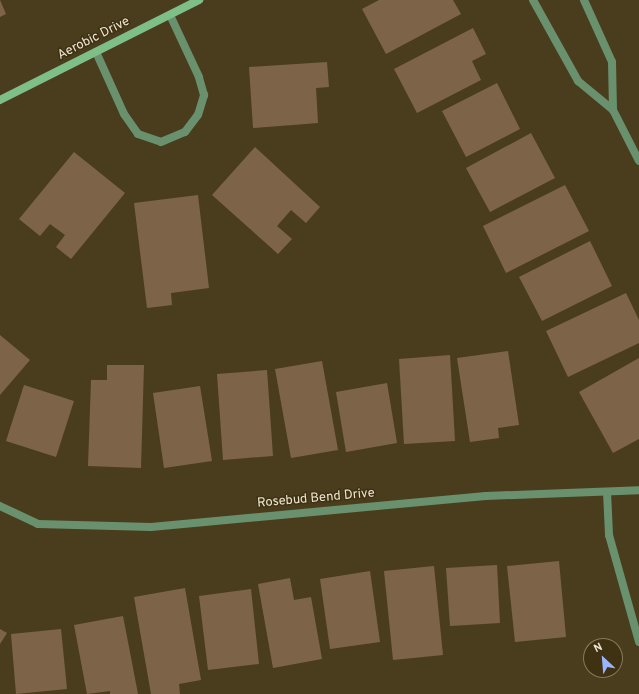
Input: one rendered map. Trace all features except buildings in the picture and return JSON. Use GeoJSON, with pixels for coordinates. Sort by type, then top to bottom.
{"type":"FeatureCollection","features":[{"type":"Feature","properties":{"kind":"street","name":"Aerobic Drive"},"geometry":{"type":"LineString","coordinates":[[0,100],[199,0]]}},
{"type":"Feature","properties":{"kind":"street"},"geometry":{"type":"LineString","coordinates":[[533,0],[578,81],[613,110],[639,162]]}},
{"type":"Feature","properties":{"kind":"street"},"geometry":{"type":"LineString","coordinates":[[584,0],[612,62],[613,110]]}},
{"type":"Feature","properties":{"kind":"street"},"geometry":{"type":"LineString","coordinates":[[96,52],[124,114],[138,134],[161,142],[184,132],[198,114],[204,95],[199,77],[170,15]]}},
{"type":"Feature","properties":{"kind":"street","name":"Rosebud Bend Drive"},"geometry":{"type":"LineString","coordinates":[[0,506],[38,524],[151,527],[486,496],[639,490]]}},
{"type":"Feature","properties":{"kind":"street"},"geometry":{"type":"LineString","coordinates":[[607,492],[609,534],[639,642]]}}]}
